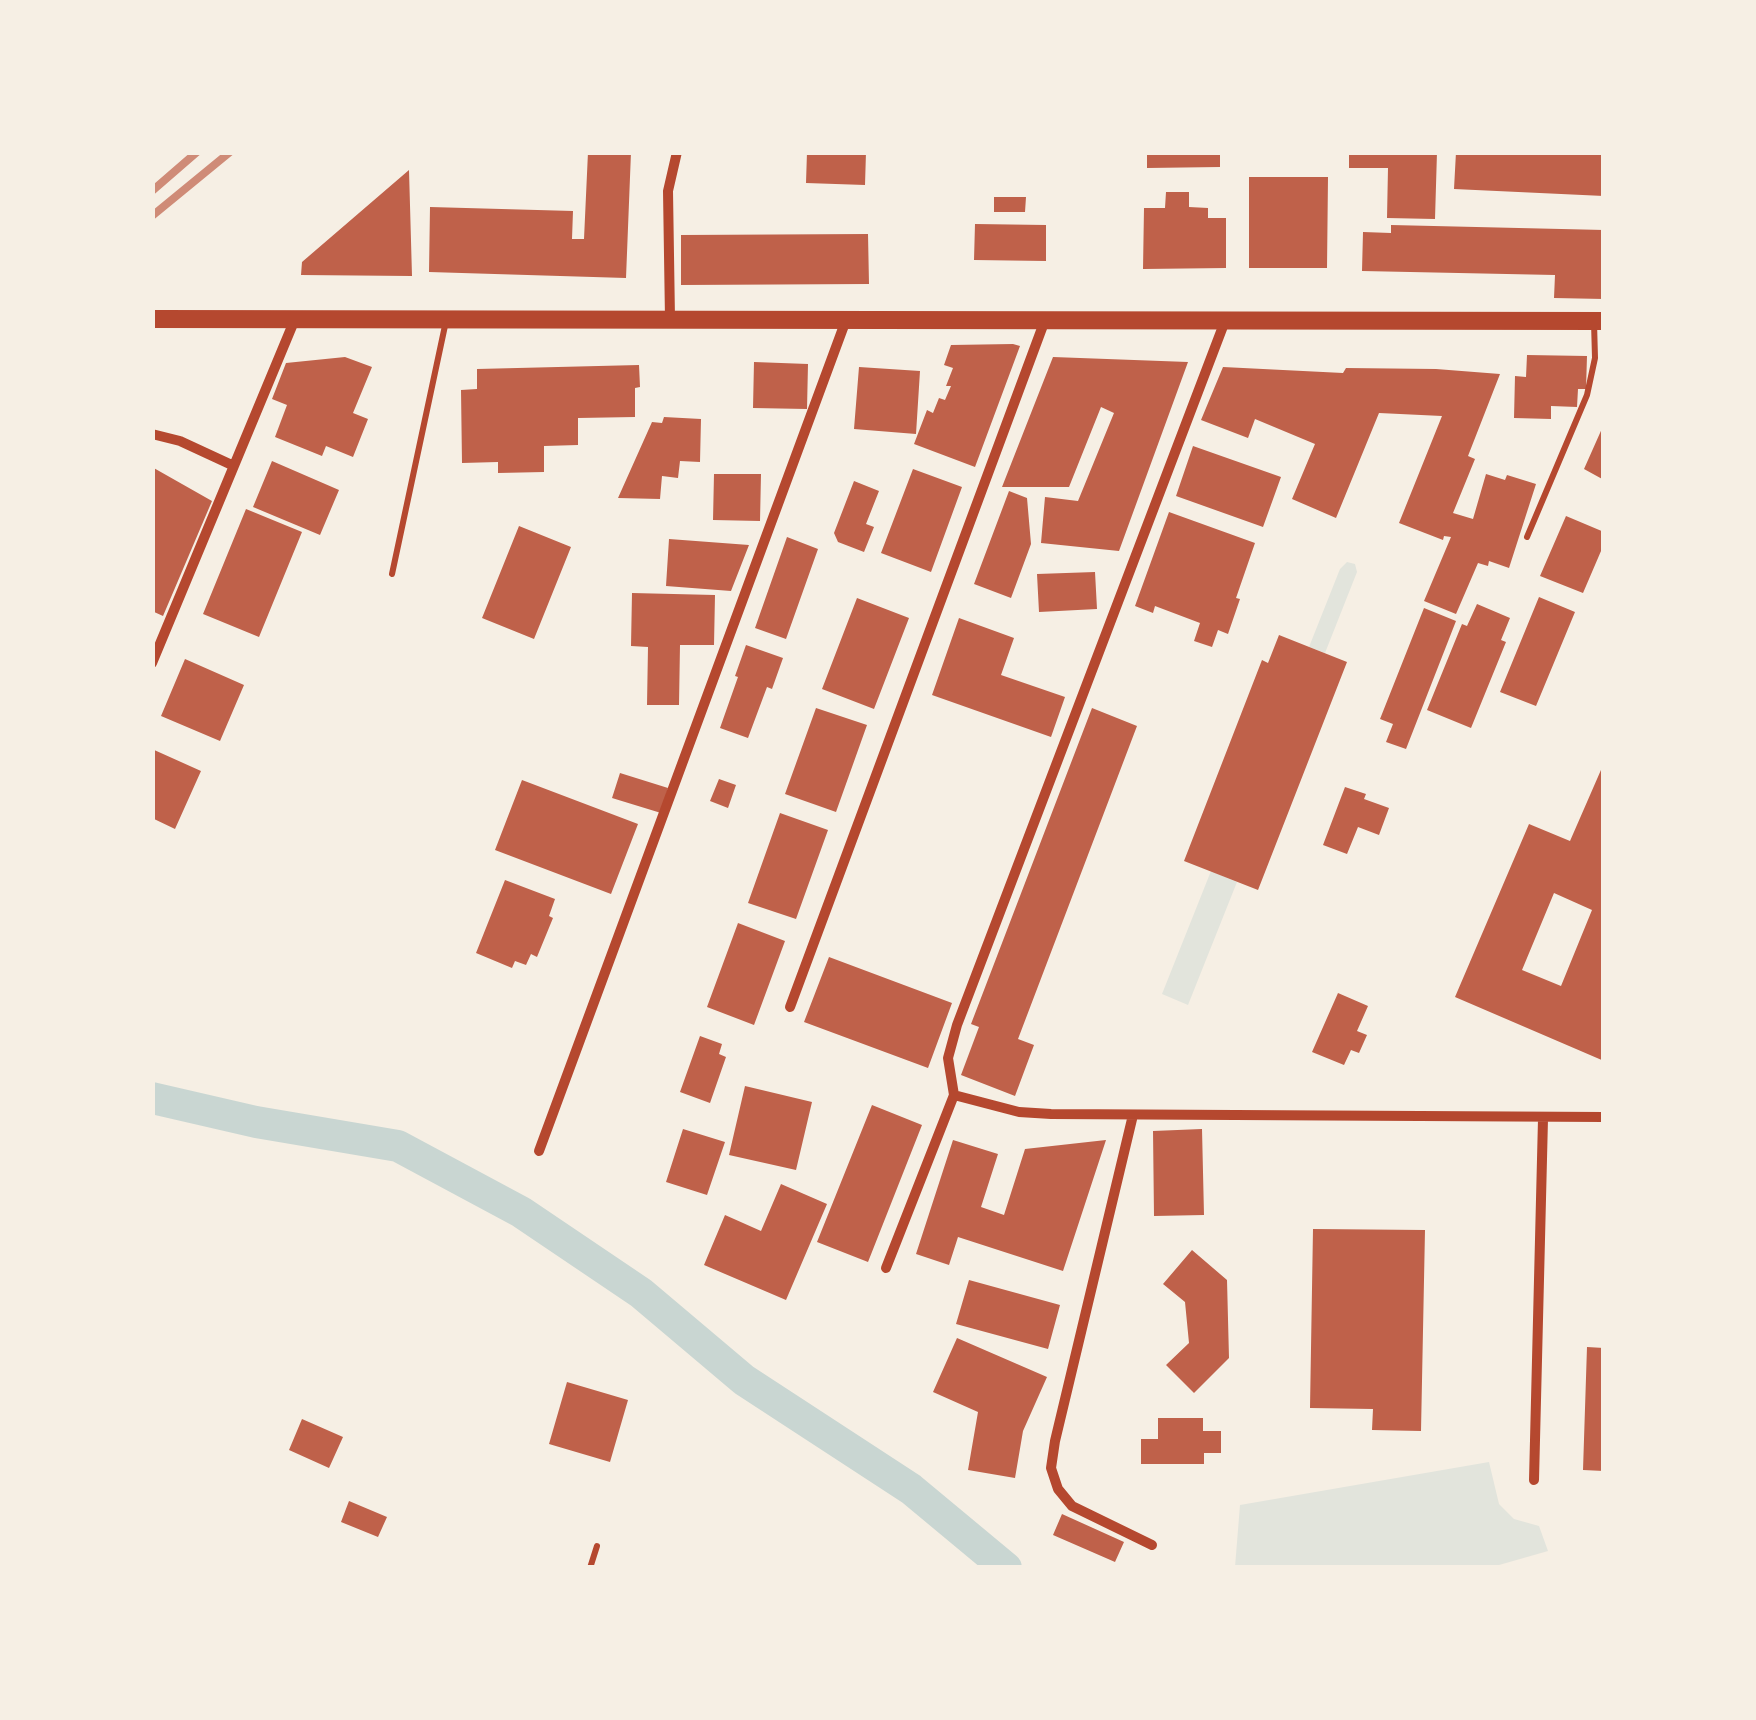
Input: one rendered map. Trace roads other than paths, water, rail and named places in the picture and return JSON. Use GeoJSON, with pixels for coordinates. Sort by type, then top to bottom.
{"type":"FeatureCollection","features":[{"type":"Feature","properties":{"kind":"street"},"geometry":{"type":"LineString","coordinates":[[670,319],[668,192],[677,152]]}},
{"type":"Feature","properties":{"kind":"street"},"geometry":{"type":"LineString","coordinates":[[152,319],[1599,321]]}},
{"type":"Feature","properties":{"kind":"street"},"geometry":{"type":"LineString","coordinates":[[152,663],[295,319]]}},
{"type":"Feature","properties":{"kind":"street"},"geometry":{"type":"LineString","coordinates":[[539,1151],[846,320]]}},
{"type":"Feature","properties":{"kind":"street"},"geometry":{"type":"LineString","coordinates":[[790,1007],[1046,320]]}},
{"type":"Feature","properties":{"kind":"street"},"geometry":{"type":"LineString","coordinates":[[886,1268],[954,1095],[948,1058],[957,1025],[1225,320]]}},
{"type":"Feature","properties":{"kind":"street"},"geometry":{"type":"LineString","coordinates":[[152,434],[180,440],[234,466]]}},
{"type":"Feature","properties":{"kind":"street"},"geometry":{"type":"LineString","coordinates":[[954,1095],[1019,1112],[1604,1118]]}},
{"type":"Feature","properties":{"kind":"street"},"geometry":{"type":"LineString","coordinates":[[1133,1115],[1054,1441],[1051,1468],[1058,1488],[1072,1506],[1152,1545]]}},
{"type":"Feature","properties":{"kind":"street"},"geometry":{"type":"LineString","coordinates":[[1534,1480],[1543,1118]]}},
{"type":"Feature","properties":{"kind":"lane"},"geometry":{"type":"LineString","coordinates":[[392,574],[447,319]]}},
{"type":"Feature","properties":{"kind":"lane"},"geometry":{"type":"LineString","coordinates":[[1527,537],[1588,395],[1599,321]]}},
{"type":"Feature","properties":{"kind":"lane"},"geometry":{"type":"LineString","coordinates":[[590,1568],[597,1546]]}},
{"type":"Feature","properties":{"kind":"waterway"},"geometry":{"type":"LineString","coordinates":[[152,1098],[256,1122],[398,1146],[521,1212],[641,1293],[744,1380],[911,1489],[1006,1568]]}},
{"type":"Feature","properties":{"kind":"railway"},"geometry":{"type":"LineString","coordinates":[[152,191],[197,152]]}},
{"type":"Feature","properties":{"kind":"railway"},"geometry":{"type":"LineString","coordinates":[[152,216],[230,152]]}}]}
